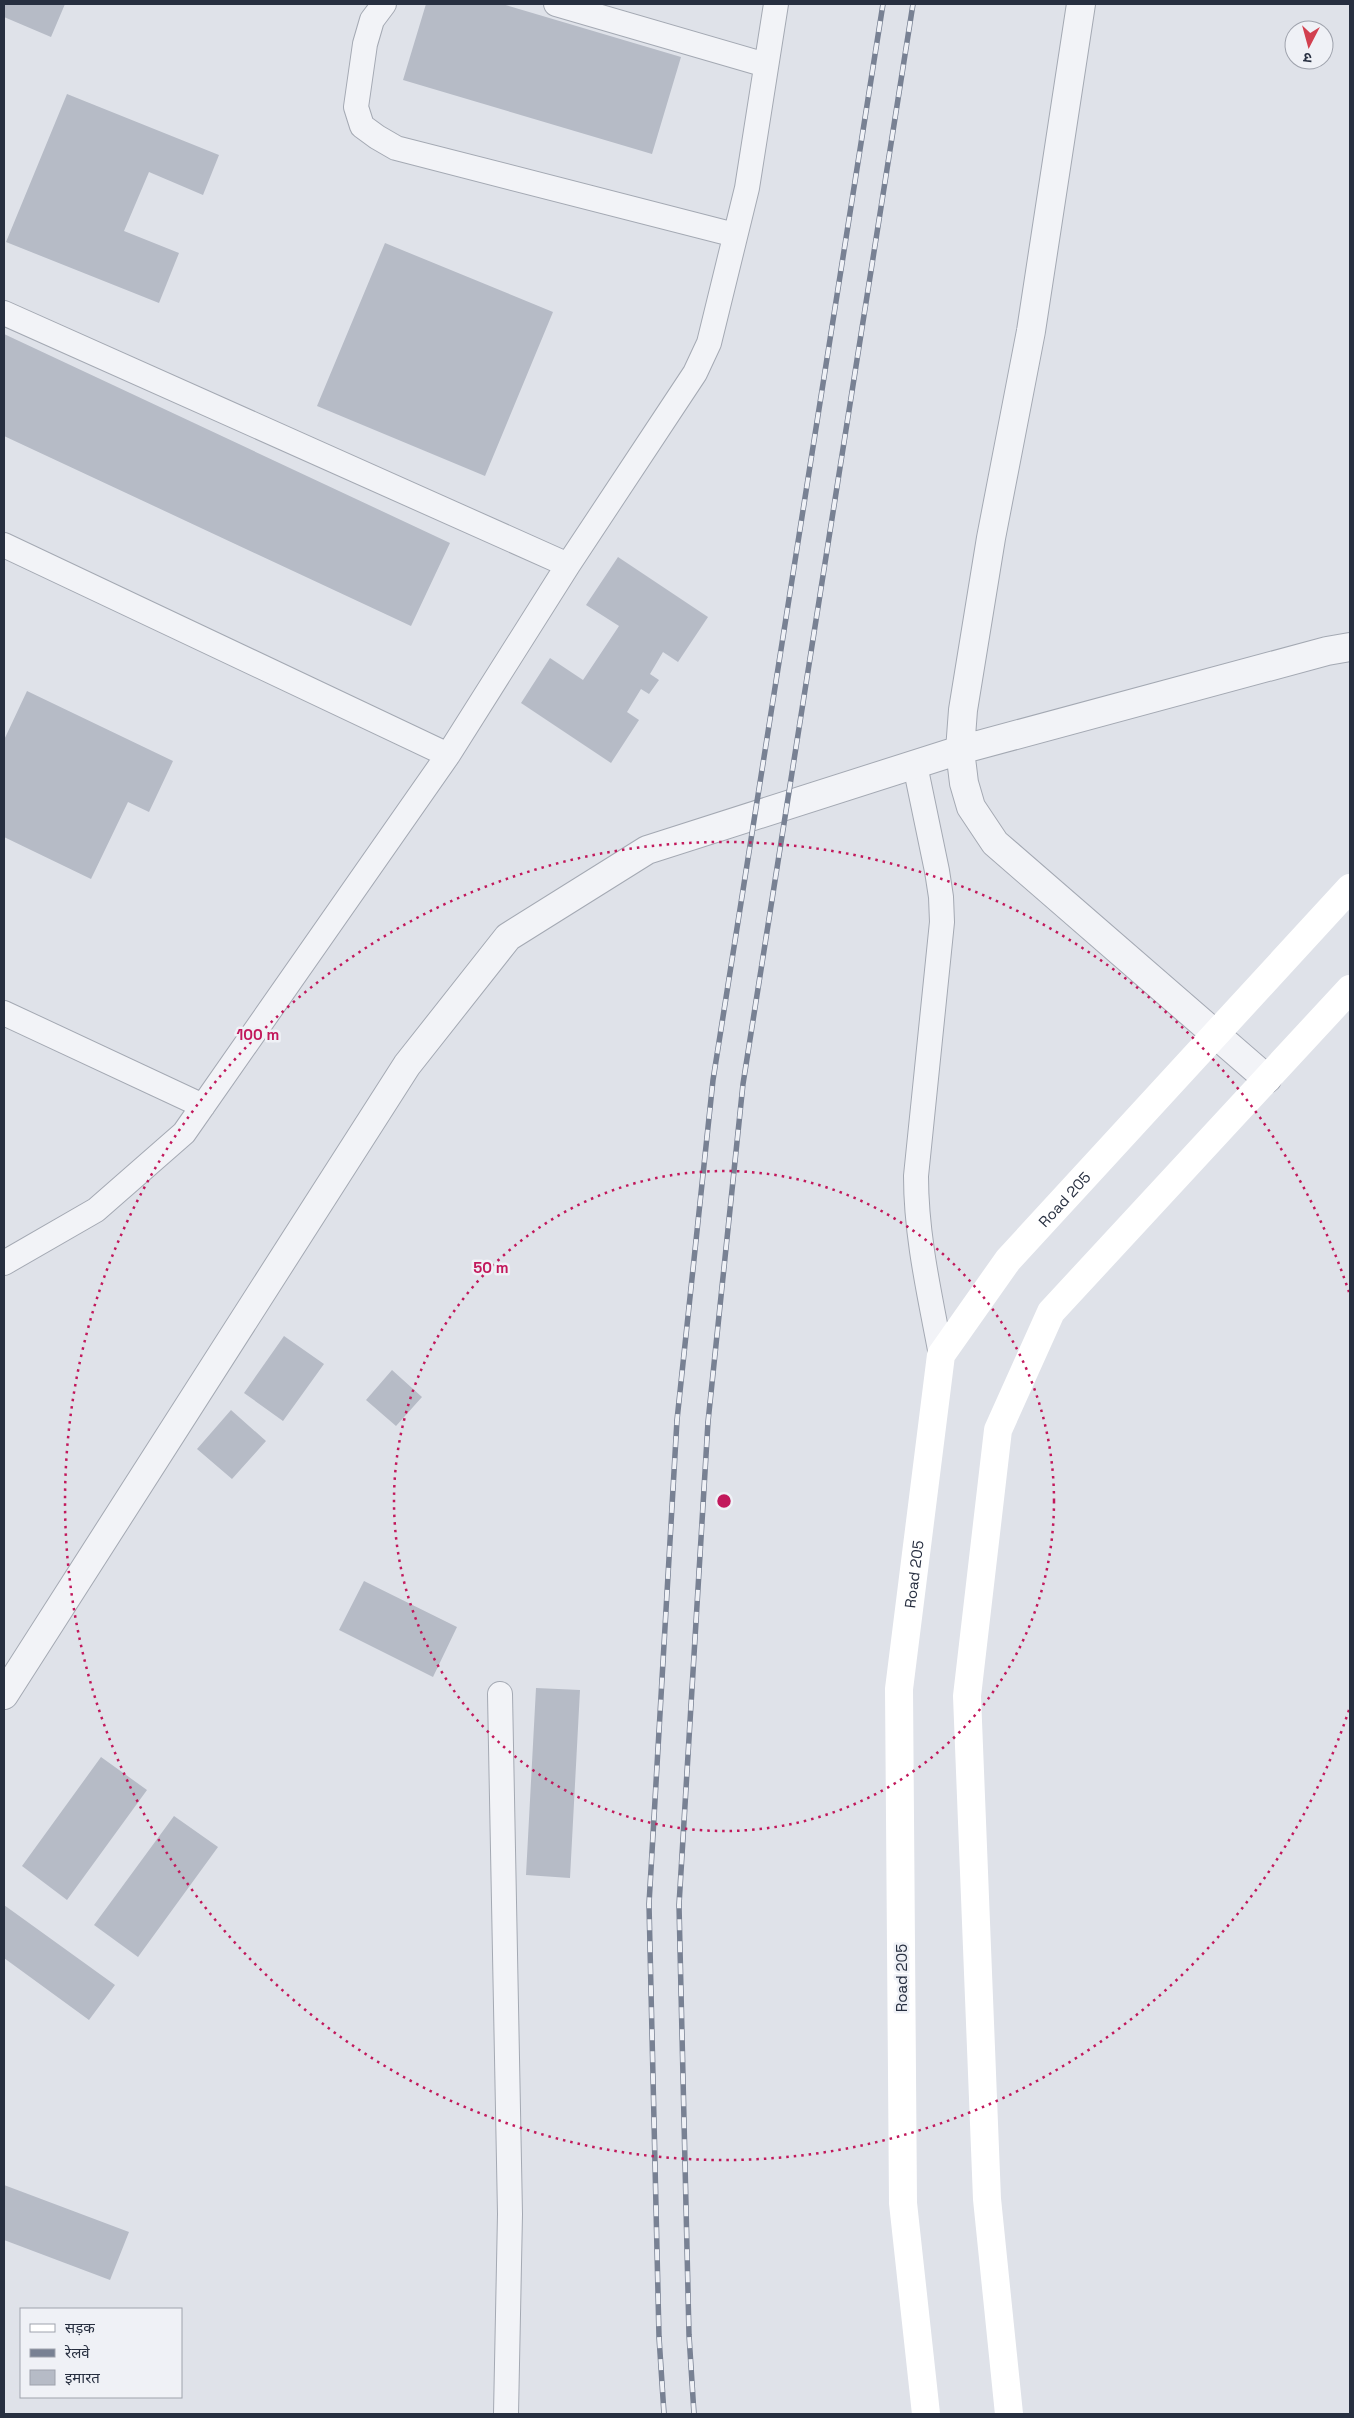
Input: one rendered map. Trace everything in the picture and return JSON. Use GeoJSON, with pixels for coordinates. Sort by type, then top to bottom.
{"type":"FeatureCollection","features":[{"type":"Feature","properties":{"kind":"main road","name":"Road 205"},"geometry":{"type":"LineString","coordinates":[[926,2414],[902,2203],[899,1689],[941,1355],[1008,1260],[1216,1036],[1350,888]]}},
{"type":"Feature","properties":{"kind":"main road"},"geometry":{"type":"LineString","coordinates":[[1009,2414],[987,2198],[967,1696],[998,1430],[1051,1312],[1350,989]]}},
{"type":"Feature","properties":{"kind":"street"},"geometry":{"type":"LineString","coordinates":[[1081,4],[1030,331],[991,538],[963,710],[960,750],[964,783],[971,807],[995,843],[1267,1079]]}},
{"type":"Feature","properties":{"kind":"street"},"geometry":{"type":"LineString","coordinates":[[4,1693],[407,1064],[508,937],[646,850],[960,750],[1327,651],[1350,647]]}},
{"type":"Feature","properties":{"kind":"lane"},"geometry":{"type":"LineString","coordinates":[[384,4],[372,20],[365,44],[356,107],[362,126],[376,137],[396,148],[735,235]]}},
{"type":"Feature","properties":{"kind":"lane"},"geometry":{"type":"LineString","coordinates":[[556,4],[766,65]]}},
{"type":"Feature","properties":{"kind":"lane"},"geometry":{"type":"LineString","coordinates":[[4,1263],[96,1210],[184,1133],[448,755],[568,565],[695,373],[709,343],[747,188],[776,4]]}},
{"type":"Feature","properties":{"kind":"lane"},"geometry":{"type":"LineString","coordinates":[[4,313],[568,565]]}},
{"type":"Feature","properties":{"kind":"lane"},"geometry":{"type":"LineString","coordinates":[[4,545],[448,755]]}},
{"type":"Feature","properties":{"kind":"lane"},"geometry":{"type":"LineString","coordinates":[[915,765],[941,897],[942,922],[916,1176],[916,1205],[918,1231],[941,1355]]}},
{"type":"Feature","properties":{"kind":"lane"},"geometry":{"type":"LineString","coordinates":[[4,1013],[203,1106]]}},
{"type":"Feature","properties":{"kind":"lane"},"geometry":{"type":"LineString","coordinates":[[500,1694],[510,2214],[506,2414]]}},
{"type":"Feature","properties":{"kind":"building"},"geometry":{"type":"Polygon","coordinates":[[[4,4],[65,4],[51,37],[4,17],[4,4]]]}},
{"type":"Feature","properties":{"kind":"building"},"geometry":{"type":"Polygon","coordinates":[[[426,4],[502,4],[681,57],[652,154],[403,80],[426,4]]]}},
{"type":"Feature","properties":{"kind":"building"},"geometry":{"type":"Polygon","coordinates":[[[67,94],[219,155],[203,195],[149,172],[124,231],[179,253],[159,303],[6,242],[67,94]]]}},
{"type":"Feature","properties":{"kind":"building"},"geometry":{"type":"Polygon","coordinates":[[[385,243],[553,312],[485,476],[317,406],[385,243]]]}},
{"type":"Feature","properties":{"kind":"building"},"geometry":{"type":"Polygon","coordinates":[[[4,334],[450,543],[411,626],[4,436],[4,334]]]}},
{"type":"Feature","properties":{"kind":"building"},"geometry":{"type":"Polygon","coordinates":[[[618,557],[708,617],[678,662],[663,652],[650,674],[659,680],[649,694],[641,689],[627,712],[639,720],[611,763],[521,703],[550,658],[583,680],[619,626],[586,605],[618,557]]]}},
{"type":"Feature","properties":{"kind":"building"},"geometry":{"type":"Polygon","coordinates":[[[27,691],[173,761],[149,812],[128,802],[91,879],[4,837],[4,740],[27,691]]]}},
{"type":"Feature","properties":{"kind":"building"},"geometry":{"type":"Polygon","coordinates":[[[284,1336],[324,1364],[283,1421],[244,1393],[284,1336]]]}},
{"type":"Feature","properties":{"kind":"building"},"geometry":{"type":"Polygon","coordinates":[[[392,1370],[422,1397],[396,1426],[366,1400],[392,1370]]]}},
{"type":"Feature","properties":{"kind":"building"},"geometry":{"type":"Polygon","coordinates":[[[231,1410],[266,1441],[232,1479],[197,1449],[231,1410]]]}},
{"type":"Feature","properties":{"kind":"building"},"geometry":{"type":"Polygon","coordinates":[[[364,1581],[457,1627],[433,1677],[339,1630],[364,1581]]]}},
{"type":"Feature","properties":{"kind":"building"},"geometry":{"type":"Polygon","coordinates":[[[536,1688],[580,1690],[570,1878],[526,1875],[536,1688]]]}},
{"type":"Feature","properties":{"kind":"building"},"geometry":{"type":"Polygon","coordinates":[[[101,1757],[147,1790],[67,1900],[22,1866],[101,1757]]]}},
{"type":"Feature","properties":{"kind":"building"},"geometry":{"type":"Polygon","coordinates":[[[174,1816],[218,1847],[138,1957],[94,1925],[174,1816]]]}},
{"type":"Feature","properties":{"kind":"building"},"geometry":{"type":"Polygon","coordinates":[[[4,1905],[115,1985],[89,2020],[4,1958],[4,1905]]]}},
{"type":"Feature","properties":{"kind":"building"},"geometry":{"type":"Polygon","coordinates":[[[4,2185],[129,2232],[110,2280],[4,2240],[4,2185]]]}},
{"type":"Feature","properties":{"kind":"railway"},"geometry":{"type":"LineString","coordinates":[[664,2414],[659,2337],[649,1904],[677,1420],[713,1080],[883,4]]}},
{"type":"Feature","properties":{"kind":"railway"},"geometry":{"type":"LineString","coordinates":[[694,2414],[689,2335],[679,1905],[708,1422],[743,1084],[913,4]]}}]}
